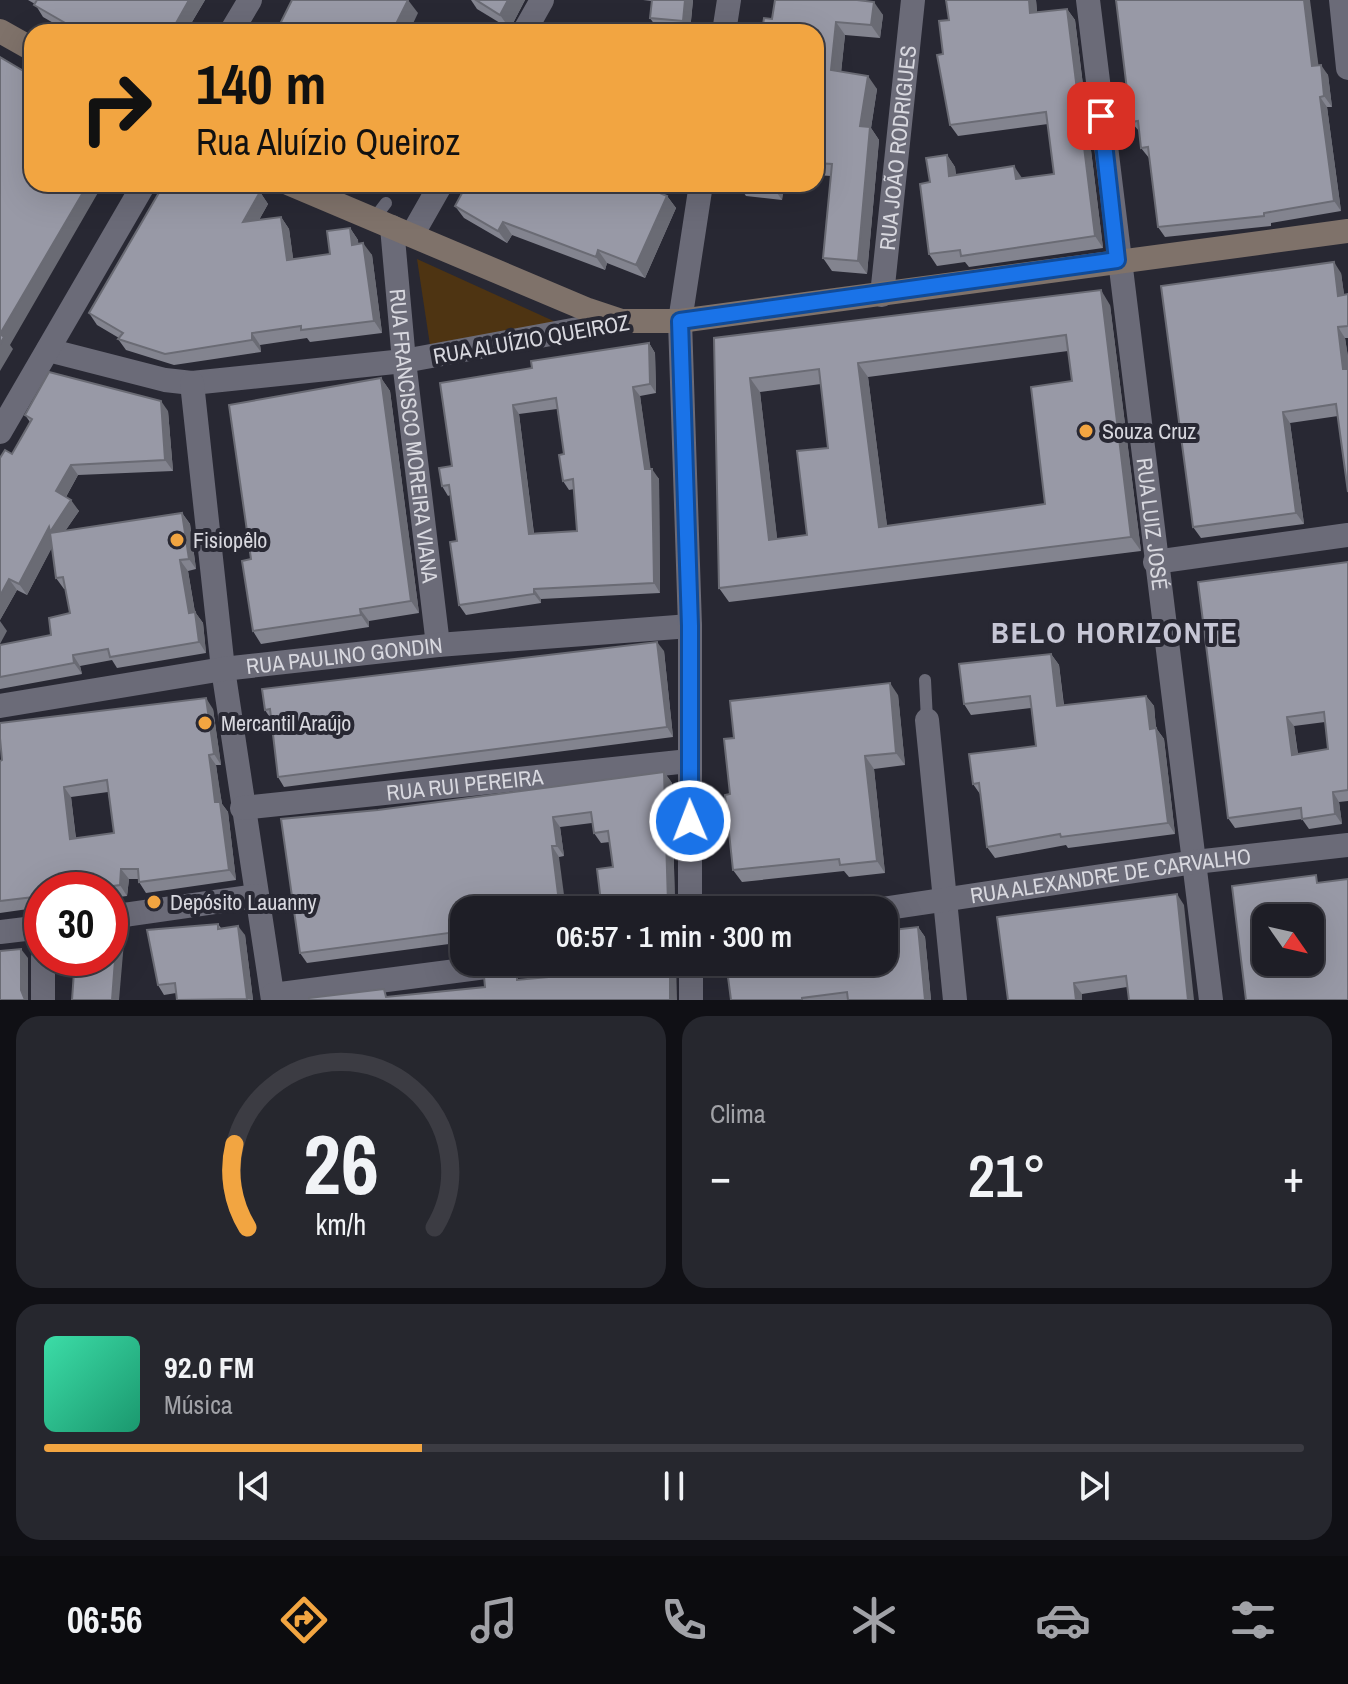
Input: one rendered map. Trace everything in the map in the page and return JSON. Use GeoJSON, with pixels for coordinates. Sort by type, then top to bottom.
{"type":"FeatureCollection","features":[{"type":"Feature","properties":{"kind":"main road"},"geometry":{"type":"LineString","coordinates":[[0,31],[24,44]]}},
{"type":"Feature","properties":{"kind":"main road"},"geometry":{"type":"LineString","coordinates":[[312,192],[391,221],[561,300],[621,321]]}},
{"type":"Feature","properties":{"kind":"main road","name":"RUA ALUÍZIO QUEIROZ"},"geometry":{"type":"LineString","coordinates":[[621,321],[680,321],[1348,231]]}},
{"type":"Feature","properties":{"kind":"street"},"geometry":{"type":"LineString","coordinates":[[236,24],[250,0]]}},
{"type":"Feature","properties":{"kind":"street"},"geometry":{"type":"LineString","coordinates":[[528,24],[542,0]]}},
{"type":"Feature","properties":{"kind":"street"},"geometry":{"type":"LineString","coordinates":[[725,24],[729,0]]}},
{"type":"Feature","properties":{"kind":"street","name":"RUA JOÃO RODRIGUES"},"geometry":{"type":"LineString","coordinates":[[882,295],[913,0]]}},
{"type":"Feature","properties":{"kind":"street","name":"RUA LUIZ JOSÉ"},"geometry":{"type":"LineString","coordinates":[[1088,0],[1117,260],[1211,1000]]}},
{"type":"Feature","properties":{"kind":"street"},"geometry":{"type":"LineString","coordinates":[[1341,0],[1348,68]]}},
{"type":"Feature","properties":{"kind":"street"},"geometry":{"type":"LineString","coordinates":[[0,432],[139,192]]}},
{"type":"Feature","properties":{"kind":"street"},"geometry":{"type":"LineString","coordinates":[[391,221],[430,192]]}},
{"type":"Feature","properties":{"kind":"street"},"geometry":{"type":"LineString","coordinates":[[690,896],[690,626],[680,321],[700,192]]}},
{"type":"Feature","properties":{"kind":"street","name":"RUA FRANCISCO MOREIRA VIANA"},"geometry":{"type":"LineString","coordinates":[[391,221],[404,361],[438,645]]}},
{"type":"Feature","properties":{"kind":"street","name":"RUA ALUÍZIO QUEIROZ"},"geometry":{"type":"LineString","coordinates":[[48,350],[165,380],[192,383],[404,361],[621,321]]}},
{"type":"Feature","properties":{"kind":"street"},"geometry":{"type":"LineString","coordinates":[[192,383],[223,669],[273,998],[450,973]]}},
{"type":"Feature","properties":{"kind":"street"},"geometry":{"type":"LineString","coordinates":[[1155,562],[1348,535]]}},
{"type":"Feature","properties":{"kind":"street","name":"RUA PAULINO GONDIN"},"geometry":{"type":"LineString","coordinates":[[0,706],[223,669],[438,645],[690,626]]}},
{"type":"Feature","properties":{"kind":"street"},"geometry":{"type":"LineString","coordinates":[[927,720],[942,899],[955,1000]]}},
{"type":"Feature","properties":{"kind":"street","name":"RUA RUI PEREIRA"},"geometry":{"type":"LineString","coordinates":[[242,808],[689,761]]}},
{"type":"Feature","properties":{"kind":"street","name":"RUA ALEXANDRE DE CARVALHO"},"geometry":{"type":"LineString","coordinates":[[898,906],[1195,862],[1348,845]]}},
{"type":"Feature","properties":{"kind":"street"},"geometry":{"type":"LineString","coordinates":[[128,914],[257,896]]}},
{"type":"Feature","properties":{"kind":"street"},"geometry":{"type":"LineString","coordinates":[[0,932],[24,929]]}},
{"type":"Feature","properties":{"kind":"street"},"geometry":{"type":"LineString","coordinates":[[43,976],[43,1000]]}},
{"type":"Feature","properties":{"kind":"street"},"geometry":{"type":"LineString","coordinates":[[691,976],[691,1000]]}},
{"type":"Feature","properties":{"kind":"lane"},"geometry":{"type":"LineString","coordinates":[[925,680],[927,720]]}},
{"type":"Feature","properties":{"kind":"shaded area"},"geometry":{"type":"Polygon","coordinates":[[[417,259],[560,324],[430,345],[417,259]]]}},
{"type":"Feature","properties":{"kind":"building"},"geometry":{"type":"Polygon","coordinates":[[[37,0],[189,0],[176,24],[67,24],[34,5],[37,0]]]}},
{"type":"Feature","properties":{"kind":"building"},"geometry":{"type":"Polygon","coordinates":[[[292,0],[408,0],[396,24],[280,24],[292,0]]]}},
{"type":"Feature","properties":{"kind":"building"},"geometry":{"type":"Polygon","coordinates":[[[476,0],[508,0],[500,15],[476,0]]]}},
{"type":"Feature","properties":{"kind":"building"},"geometry":{"type":"Polygon","coordinates":[[[652,0],[685,0],[683,21],[650,18],[652,0]]]}},
{"type":"Feature","properties":{"kind":"building"},"geometry":{"type":"Polygon","coordinates":[[[775,0],[874,2],[871,25],[836,22],[831,70],[868,76],[860,126],[870,127],[858,261],[823,258],[832,164],[824,164],[824,24],[763,24],[764,18],[772,19],[775,0]]]}},
{"type":"Feature","properties":{"kind":"building"},"geometry":{"type":"Polygon","coordinates":[[[946,0],[1029,0],[1030,13],[1067,9],[1095,236],[961,256],[960,250],[929,254],[920,184],[930,182],[926,158],[947,155],[949,176],[1014,166],[1016,179],[1054,174],[1046,112],[950,125],[937,55],[943,54],[939,21],[949,20],[946,0]]]}},
{"type":"Feature","properties":{"kind":"building"},"geometry":{"type":"Polygon","coordinates":[[[1116,0],[1304,0],[1312,66],[1321,65],[1324,96],[1320,97],[1334,201],[1264,213],[1264,216],[1158,227],[1148,147],[1141,148],[1138,121],[1131,122],[1116,0]]]}},
{"type":"Feature","properties":{"kind":"building"},"geometry":{"type":"Polygon","coordinates":[[[0,57],[24,71],[24,192],[83,192],[0,334],[0,57]]]}},
{"type":"Feature","properties":{"kind":"building"},"geometry":{"type":"Polygon","coordinates":[[[159,192],[260,192],[243,222],[281,217],[287,260],[330,254],[327,231],[350,228],[352,245],[363,243],[374,321],[252,333],[252,340],[165,354],[118,339],[123,333],[89,313],[159,192]]]}},
{"type":"Feature","properties":{"kind":"building"},"geometry":{"type":"Polygon","coordinates":[[[463,192],[658,192],[667,196],[636,265],[598,250],[596,257],[503,222],[498,231],[455,206],[463,192]]]}},
{"type":"Feature","properties":{"kind":"building"},"geometry":{"type":"Polygon","coordinates":[[[1334,262],[1338,296],[1348,294],[1348,326],[1338,327],[1343,369],[1348,369],[1348,492],[1336,404],[1283,412],[1296,513],[1193,527],[1161,286],[1334,262]]]}},
{"type":"Feature","properties":{"kind":"building","name":"Souza Cruz"},"geometry":{"type":"Polygon","coordinates":[[[1101,290],[1131,537],[719,588],[714,338],[1101,290]],[[1066,335],[858,363],[879,527],[1045,504],[1031,387],[1072,381],[1066,335]],[[819,369],[750,378],[769,540],[807,535],[797,451],[828,448],[819,369]]]}},
{"type":"Feature","properties":{"kind":"building"},"geometry":{"type":"Polygon","coordinates":[[[649,343],[650,384],[633,387],[645,469],[652,469],[654,583],[534,589],[534,594],[459,605],[450,542],[457,541],[449,485],[442,486],[439,468],[452,466],[440,383],[532,368],[531,361],[649,343]],[[556,398],[513,405],[529,534],[577,531],[573,479],[563,481],[559,455],[564,454],[556,398]]]}},
{"type":"Feature","properties":{"kind":"building"},"geometry":{"type":"Polygon","coordinates":[[[49,372],[161,401],[165,460],[71,465],[56,491],[71,500],[50,532],[49,527],[19,584],[9,579],[0,596],[0,458],[5,450],[12,454],[32,419],[25,415],[49,372]]]}},
{"type":"Feature","properties":{"kind":"building"},"geometry":{"type":"Polygon","coordinates":[[[381,378],[411,601],[360,609],[361,615],[253,631],[242,561],[251,559],[229,405],[381,378]]]}},
{"type":"Feature","properties":{"kind":"building"},"geometry":{"type":"Polygon","coordinates":[[[182,513],[189,559],[180,560],[189,613],[195,612],[199,642],[110,657],[108,649],[73,655],[74,663],[0,677],[0,645],[51,635],[49,618],[70,613],[63,577],[56,578],[50,533],[182,513]]]}},
{"type":"Feature","properties":{"kind":"building"},"geometry":{"type":"Polygon","coordinates":[[[1348,562],[1348,790],[1333,792],[1335,814],[1302,819],[1301,808],[1228,818],[1198,582],[1348,562]],[[1324,712],[1287,717],[1292,755],[1328,749],[1324,712]]]}},
{"type":"Feature","properties":{"kind":"building"},"geometry":{"type":"Polygon","coordinates":[[[657,642],[667,727],[278,777],[270,709],[265,710],[262,689],[657,642]]]}},
{"type":"Feature","properties":{"kind":"building"},"geometry":{"type":"Polygon","coordinates":[[[1051,654],[1057,706],[1146,696],[1150,729],[1156,728],[1168,823],[1061,837],[1060,834],[987,847],[979,783],[973,784],[969,754],[1036,746],[1030,696],[964,704],[959,664],[1051,654]]]}},
{"type":"Feature","properties":{"kind":"building"},"geometry":{"type":"Polygon","coordinates":[[[890,683],[896,753],[865,756],[877,861],[840,865],[839,859],[733,870],[725,795],[730,794],[724,739],[734,738],[730,701],[890,683]]]}},
{"type":"Feature","properties":{"kind":"building"},"geometry":{"type":"Polygon","coordinates":[[[206,698],[214,754],[209,755],[215,802],[220,802],[229,870],[139,882],[138,869],[121,869],[121,872],[24,872],[24,898],[0,901],[0,723],[206,698]],[[107,780],[64,787],[70,839],[114,833],[107,780]]]}},
{"type":"Feature","properties":{"kind":"building"},"geometry":{"type":"Polygon","coordinates":[[[664,772],[668,896],[600,896],[597,869],[613,867],[608,831],[594,833],[591,812],[553,817],[557,846],[552,846],[558,896],[450,896],[450,933],[300,953],[281,819],[378,810],[664,772]]]}},
{"type":"Feature","properties":{"kind":"building"},"geometry":{"type":"Polygon","coordinates":[[[1316,875],[1317,883],[1348,879],[1348,1000],[1246,1000],[1232,886],[1316,875]]]}},
{"type":"Feature","properties":{"kind":"building"},"geometry":{"type":"Polygon","coordinates":[[[1177,894],[1188,1000],[1129,1000],[1126,976],[1074,983],[1076,1000],[1008,1000],[997,917],[1177,894]]]}},
{"type":"Feature","properties":{"kind":"building"},"geometry":{"type":"Polygon","coordinates":[[[218,924],[218,929],[238,926],[247,999],[177,1000],[175,983],[158,985],[147,930],[218,924]]]}},
{"type":"Feature","properties":{"kind":"building"},"geometry":{"type":"Polygon","coordinates":[[[918,927],[925,1000],[848,1000],[847,992],[802,1000],[731,1000],[728,976],[898,976],[898,929],[918,927]]]}},
{"type":"Feature","properties":{"kind":"building"},"geometry":{"type":"Polygon","coordinates":[[[21,949],[21,990],[25,1000],[0,1000],[0,951],[21,949]]]}},
{"type":"Feature","properties":{"kind":"building"},"geometry":{"type":"Polygon","coordinates":[[[74,976],[114,976],[112,1000],[72,1000],[74,976]]]}},
{"type":"Feature","properties":{"kind":"building"},"geometry":{"type":"Polygon","coordinates":[[[484,976],[517,976],[517,980],[559,976],[670,976],[670,1000],[309,1000],[384,989],[386,997],[485,987],[484,976]]]}},
{"type":"Feature","properties":{"kind":"place","name":"Souza Cruz"},"geometry":{"type":"Point","coordinates":[1086,431]}},
{"type":"Feature","properties":{"kind":"place","name":"Fisiopêlo"},"geometry":{"type":"Point","coordinates":[177,540]}},
{"type":"Feature","properties":{"kind":"place","name":"Mercantil Araújo"},"geometry":{"type":"Point","coordinates":[205,723]}},
{"type":"Feature","properties":{"kind":"place","name":"Depósito Lauanny"},"geometry":{"type":"Point","coordinates":[154,902]}},
{"type":"Feature","properties":{"kind":"district","name":"BELO HORIZONTE"},"geometry":{"type":"Point","coordinates":[1115,632]}},
{"type":"Feature","properties":{"kind":"route"},"geometry":{"type":"LineString","coordinates":[[690,821],[690,626],[680,321],[1117,260],[1101,116]]}}]}
